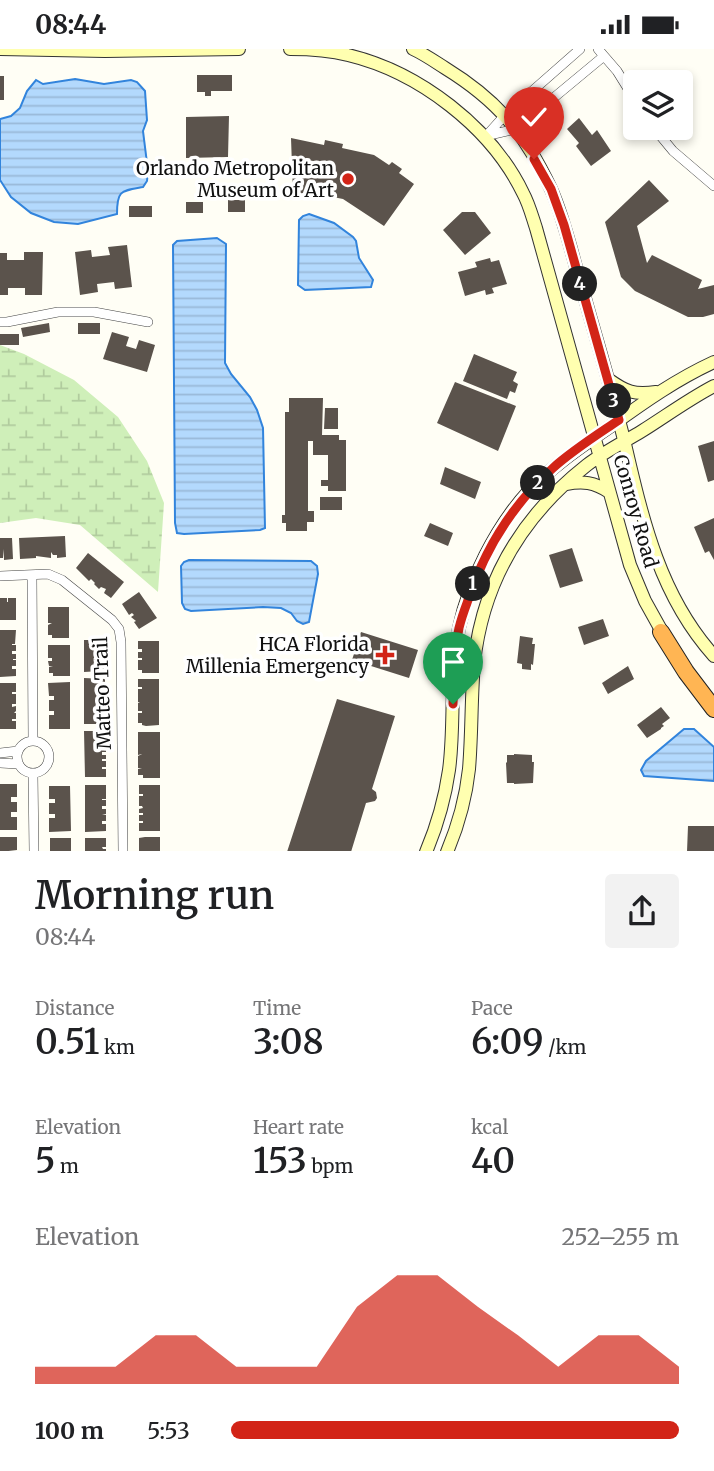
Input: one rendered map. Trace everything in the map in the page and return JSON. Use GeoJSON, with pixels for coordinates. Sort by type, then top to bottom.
{"type":"FeatureCollection","features":[{"type":"Feature","properties":{"kind":"highway"},"geometry":{"type":"LineString","coordinates":[[661,632],[714,709]]}},
{"type":"Feature","properties":{"kind":"main road"},"geometry":{"type":"LineString","coordinates":[[0,50],[239,49]]}},
{"type":"Feature","properties":{"kind":"main road","name":"Conroy Road"},"geometry":{"type":"LineString","coordinates":[[290,49],[348,55],[410,78],[439,96],[485,136],[523,193],[536,228],[629,565],[661,632],[683,662],[714,695]]}},
{"type":"Feature","properties":{"kind":"main road","name":"Conroy Road"},"geometry":{"type":"LineString","coordinates":[[412,49],[479,91],[505,115],[551,189],[608,378],[654,555],[685,618],[714,656]]}},
{"type":"Feature","properties":{"kind":"main road"},"geometry":{"type":"LineString","coordinates":[[426,851],[443,804],[449,769],[454,663],[459,628],[480,567],[493,541],[528,492],[555,466],[661,391],[714,362]]}},
{"type":"Feature","properties":{"kind":"main road"},"geometry":{"type":"LineString","coordinates":[[608,378],[629,392],[642,394],[661,391]]}},
{"type":"Feature","properties":{"kind":"main road"},"geometry":{"type":"LineString","coordinates":[[447,851],[462,809],[469,771],[478,631],[485,605],[510,551],[543,505],[566,484],[624,441],[714,386]]}},
{"type":"Feature","properties":{"kind":"main road"},"geometry":{"type":"LineString","coordinates":[[566,484],[591,482],[609,492]]}},
{"type":"Feature","properties":{"kind":"street"},"geometry":{"type":"LineString","coordinates":[[485,136],[580,49]]}},
{"type":"Feature","properties":{"kind":"street"},"geometry":{"type":"LineString","coordinates":[[485,136],[516,129],[601,52],[623,81]]}},
{"type":"Feature","properties":{"kind":"street"},"geometry":{"type":"LineString","coordinates":[[664,140],[714,186]]}},
{"type":"Feature","properties":{"kind":"street"},"geometry":{"type":"LineString","coordinates":[[0,322],[52,312],[94,312],[148,322]]}},
{"type":"Feature","properties":{"kind":"street"},"geometry":{"type":"LineString","coordinates":[[32,575],[33,741]]}},
{"type":"Feature","properties":{"kind":"street","name":"Matteo Trail"},"geometry":{"type":"LineString","coordinates":[[0,576],[52,575],[112,619],[119,629],[123,851]]}},
{"type":"Feature","properties":{"kind":"street"},"geometry":{"type":"LineString","coordinates":[[453,704],[472,704]]}},
{"type":"Feature","properties":{"kind":"street"},"geometry":{"type":"LineString","coordinates":[[452,720],[471,720]]}},
{"type":"Feature","properties":{"kind":"street"},"geometry":{"type":"LineString","coordinates":[[33,741],[42,744],[49,759],[46,768],[33,774],[24,771],[18,764],[18,751],[24,744],[33,741]]}},
{"type":"Feature","properties":{"kind":"street"},"geometry":{"type":"LineString","coordinates":[[0,753],[18,751]]}},
{"type":"Feature","properties":{"kind":"street"},"geometry":{"type":"LineString","coordinates":[[0,763],[18,764]]}},
{"type":"Feature","properties":{"kind":"street"},"geometry":{"type":"LineString","coordinates":[[33,774],[34,851]]}},
{"type":"Feature","properties":{"kind":"green space"},"geometry":{"type":"Polygon","coordinates":[[[0,345],[24,354],[74,380],[118,417],[147,461],[164,503],[158,592],[80,525],[36,518],[0,523],[0,345]]]}},
{"type":"Feature","properties":{"kind":"water"},"geometry":{"type":"Polygon","coordinates":[[[75,79],[104,84],[131,80],[137,82],[145,91],[147,120],[143,131],[147,181],[143,187],[119,196],[117,214],[78,224],[54,222],[31,213],[11,197],[0,180],[0,119],[11,116],[20,108],[27,91],[36,80],[43,84],[75,79]]]}},
{"type":"Feature","properties":{"kind":"water"},"geometry":{"type":"Polygon","coordinates":[[[309,214],[334,223],[353,237],[359,258],[373,280],[371,287],[305,290],[298,285],[299,220],[309,214]]]}},
{"type":"Feature","properties":{"kind":"water"},"geometry":{"type":"Polygon","coordinates":[[[217,238],[226,244],[225,363],[250,397],[263,428],[265,528],[184,534],[177,533],[175,523],[173,245],[177,241],[217,238]]]}},
{"type":"Feature","properties":{"kind":"water"},"geometry":{"type":"Polygon","coordinates":[[[189,560],[311,561],[317,566],[318,574],[309,622],[303,624],[297,621],[291,613],[281,608],[185,609],[182,603],[181,566],[189,560]]]}},
{"type":"Feature","properties":{"kind":"water"},"geometry":{"type":"Polygon","coordinates":[[[684,729],[694,729],[714,747],[714,781],[644,776],[641,770],[646,761],[684,729]]]}},
{"type":"Feature","properties":{"kind":"building"},"geometry":{"type":"Polygon","coordinates":[[[197,75],[232,75],[232,91],[211,91],[211,96],[205,96],[205,92],[197,92],[197,75]]]}},
{"type":"Feature","properties":{"kind":"building"},"geometry":{"type":"Polygon","coordinates":[[[0,76],[4,76],[4,100],[0,100],[0,76]]]}},
{"type":"Feature","properties":{"kind":"building"},"geometry":{"type":"Polygon","coordinates":[[[229,116],[228,157],[186,158],[186,117],[229,116]]]}},
{"type":"Feature","properties":{"kind":"building"},"geometry":{"type":"Polygon","coordinates":[[[579,118],[592,135],[597,130],[611,151],[591,166],[576,146],[579,143],[567,129],[579,118]]]}},
{"type":"Feature","properties":{"kind":"building"},"geometry":{"type":"Polygon","coordinates":[[[291,138],[324,145],[325,140],[343,144],[342,148],[374,155],[389,165],[392,162],[402,169],[399,173],[414,184],[384,226],[343,199],[318,194],[317,200],[293,194],[291,138]]]}},
{"type":"Feature","properties":{"kind":"building"},"geometry":{"type":"Polygon","coordinates":[[[649,180],[669,201],[637,226],[647,263],[652,255],[702,280],[698,289],[714,285],[714,314],[688,317],[635,291],[621,277],[605,222],[649,180]]]}},
{"type":"Feature","properties":{"kind":"building"},"geometry":{"type":"Polygon","coordinates":[[[228,200],[245,200],[245,212],[228,212],[228,200]]]}},
{"type":"Feature","properties":{"kind":"building"},"geometry":{"type":"Polygon","coordinates":[[[186,202],[203,202],[203,213],[186,213],[186,202]]]}},
{"type":"Feature","properties":{"kind":"building"},"geometry":{"type":"Polygon","coordinates":[[[129,206],[152,206],[152,217],[129,217],[129,206]]]}},
{"type":"Feature","properties":{"kind":"building"},"geometry":{"type":"Polygon","coordinates":[[[462,212],[475,212],[491,233],[465,255],[443,230],[462,212]]]}},
{"type":"Feature","properties":{"kind":"building"},"geometry":{"type":"Polygon","coordinates":[[[127,245],[132,287],[115,289],[114,282],[97,284],[98,292],[80,295],[75,252],[91,250],[92,257],[110,255],[108,247],[127,245]]]}},
{"type":"Feature","properties":{"kind":"building"},"geometry":{"type":"Polygon","coordinates":[[[24,252],[43,252],[42,295],[25,295],[25,288],[8,288],[8,295],[0,295],[0,253],[7,253],[7,260],[24,260],[24,252]]]}},
{"type":"Feature","properties":{"kind":"building"},"geometry":{"type":"Polygon","coordinates":[[[490,258],[491,262],[499,260],[507,284],[492,288],[494,293],[486,295],[485,290],[465,296],[458,272],[477,267],[475,262],[490,258]]]}},
{"type":"Feature","properties":{"kind":"building"},"geometry":{"type":"Polygon","coordinates":[[[49,323],[50,332],[23,337],[21,328],[49,323]]]}},
{"type":"Feature","properties":{"kind":"building"},"geometry":{"type":"Polygon","coordinates":[[[78,323],[100,323],[100,334],[78,334],[78,323]]]}},
{"type":"Feature","properties":{"kind":"building"},"geometry":{"type":"Polygon","coordinates":[[[112,332],[129,337],[126,346],[136,349],[139,340],[155,345],[147,372],[103,359],[112,332]]]}},
{"type":"Feature","properties":{"kind":"building"},"geometry":{"type":"Polygon","coordinates":[[[0,334],[19,334],[19,345],[0,345],[0,334]]]}},
{"type":"Feature","properties":{"kind":"building"},"geometry":{"type":"Polygon","coordinates":[[[474,354],[517,372],[513,381],[518,384],[515,393],[510,391],[507,399],[463,381],[474,354]]]}},
{"type":"Feature","properties":{"kind":"building"},"geometry":{"type":"Polygon","coordinates":[[[455,382],[516,406],[498,451],[437,423],[455,382]]]}},
{"type":"Feature","properties":{"kind":"building"},"geometry":{"type":"Polygon","coordinates":[[[289,398],[323,398],[322,435],[339,435],[339,440],[346,440],[346,491],[328,491],[328,486],[321,486],[321,480],[328,480],[328,455],[313,455],[313,441],[308,441],[308,511],[314,511],[314,522],[307,522],[307,531],[286,531],[286,523],[282,523],[282,515],[285,515],[285,412],[289,412],[289,398]]]}},
{"type":"Feature","properties":{"kind":"building"},"geometry":{"type":"Polygon","coordinates":[[[325,408],[338,408],[338,429],[324,429],[325,408]]]}},
{"type":"Feature","properties":{"kind":"building"},"geometry":{"type":"Polygon","coordinates":[[[714,441],[714,480],[708,482],[698,446],[714,441]]]}},
{"type":"Feature","properties":{"kind":"building"},"geometry":{"type":"Polygon","coordinates":[[[445,467],[481,482],[475,499],[440,484],[445,467]]]}},
{"type":"Feature","properties":{"kind":"building"},"geometry":{"type":"Polygon","coordinates":[[[320,497],[342,497],[342,510],[320,510],[320,497]]]}},
{"type":"Feature","properties":{"kind":"building"},"geometry":{"type":"Polygon","coordinates":[[[714,518],[714,560],[709,551],[705,553],[694,527],[714,518]]]}},
{"type":"Feature","properties":{"kind":"building"},"geometry":{"type":"Polygon","coordinates":[[[430,523],[453,533],[448,546],[424,536],[430,523]]]}},
{"type":"Feature","properties":{"kind":"building"},"geometry":{"type":"Polygon","coordinates":[[[65,536],[66,557],[57,558],[57,555],[51,552],[51,558],[36,556],[20,559],[19,538],[65,536]]]}},
{"type":"Feature","properties":{"kind":"building"},"geometry":{"type":"Polygon","coordinates":[[[0,538],[12,538],[13,559],[4,560],[4,549],[3,558],[0,558],[0,538]]]}},
{"type":"Feature","properties":{"kind":"building"},"geometry":{"type":"Polygon","coordinates":[[[572,548],[583,581],[560,588],[549,555],[572,548]]]}},
{"type":"Feature","properties":{"kind":"building"},"geometry":{"type":"Polygon","coordinates":[[[88,553],[124,582],[111,598],[104,593],[106,589],[99,589],[76,568],[88,553]]]}},
{"type":"Feature","properties":{"kind":"building"},"geometry":{"type":"Polygon","coordinates":[[[139,592],[157,618],[139,629],[131,617],[134,615],[129,615],[122,604],[139,592]]]}},
{"type":"Feature","properties":{"kind":"building"},"geometry":{"type":"Polygon","coordinates":[[[0,598],[7,598],[8,602],[8,598],[16,598],[16,620],[0,620],[0,598]]]}},
{"type":"Feature","properties":{"kind":"building"},"geometry":{"type":"Polygon","coordinates":[[[48,607],[69,607],[69,638],[52,638],[52,635],[48,635],[48,625],[52,623],[48,623],[48,607]]]}},
{"type":"Feature","properties":{"kind":"building"},"geometry":{"type":"Polygon","coordinates":[[[603,619],[609,636],[584,645],[578,627],[603,619]]]}},
{"type":"Feature","properties":{"kind":"building"},"geometry":{"type":"Polygon","coordinates":[[[0,630],[16,630],[15,644],[12,645],[16,645],[16,651],[12,651],[12,654],[16,654],[16,659],[13,660],[16,660],[16,666],[12,666],[12,669],[16,669],[16,676],[0,677],[0,630]]]}},
{"type":"Feature","properties":{"kind":"building","name":"HCA Florida Millenia Emergency"},"geometry":{"type":"Polygon","coordinates":[[[361,632],[418,650],[409,678],[352,660],[361,632]]]}},
{"type":"Feature","properties":{"kind":"building"},"geometry":{"type":"Polygon","coordinates":[[[520,636],[533,638],[532,644],[535,644],[531,670],[522,669],[522,664],[517,663],[520,636]]]}},
{"type":"Feature","properties":{"kind":"building"},"geometry":{"type":"Polygon","coordinates":[[[84,640],[105,640],[105,669],[84,672],[84,640]]]}},
{"type":"Feature","properties":{"kind":"building"},"geometry":{"type":"Polygon","coordinates":[[[138,641],[159,641],[159,673],[142,673],[142,670],[138,670],[138,660],[142,658],[138,658],[138,652],[142,652],[142,649],[138,649],[138,641]]]}},
{"type":"Feature","properties":{"kind":"building"},"geometry":{"type":"Polygon","coordinates":[[[48,645],[70,645],[70,676],[53,676],[53,673],[49,673],[49,667],[53,667],[49,666],[48,661],[52,661],[52,658],[48,658],[48,645]]]}},
{"type":"Feature","properties":{"kind":"building"},"geometry":{"type":"Polygon","coordinates":[[[628,666],[634,679],[608,694],[602,683],[628,666]]]}},
{"type":"Feature","properties":{"kind":"building"},"geometry":{"type":"Polygon","coordinates":[[[84,678],[105,679],[105,687],[102,689],[105,689],[105,699],[101,699],[101,702],[105,702],[105,714],[102,714],[102,717],[105,717],[105,724],[84,724],[84,678]]]}},
{"type":"Feature","properties":{"kind":"building"},"geometry":{"type":"Polygon","coordinates":[[[138,679],[159,679],[159,725],[146,726],[138,723],[138,713],[142,711],[138,711],[138,689],[142,687],[138,687],[138,679]]]}},
{"type":"Feature","properties":{"kind":"building"},"geometry":{"type":"Polygon","coordinates":[[[70,682],[70,729],[49,729],[49,715],[54,715],[54,711],[49,711],[49,700],[54,700],[54,696],[49,696],[48,683],[70,682]]]}},
{"type":"Feature","properties":{"kind":"building"},"geometry":{"type":"Polygon","coordinates":[[[0,683],[16,683],[16,692],[12,694],[16,694],[16,704],[12,704],[12,707],[16,706],[16,719],[12,721],[16,721],[16,729],[0,729],[0,683]]]}},
{"type":"Feature","properties":{"kind":"building"},"geometry":{"type":"Polygon","coordinates":[[[337,699],[395,716],[372,789],[377,798],[366,803],[351,851],[287,851],[337,699]]]}},
{"type":"Feature","properties":{"kind":"building"},"geometry":{"type":"Polygon","coordinates":[[[661,707],[670,718],[662,724],[664,726],[661,729],[647,738],[637,725],[661,707]]]}},
{"type":"Feature","properties":{"kind":"building"},"geometry":{"type":"Polygon","coordinates":[[[84,731],[104,731],[105,744],[102,746],[106,746],[106,752],[102,752],[102,755],[106,755],[106,759],[102,761],[106,761],[106,767],[102,769],[106,769],[106,777],[85,777],[84,731]]]}},
{"type":"Feature","properties":{"kind":"building"},"geometry":{"type":"Polygon","coordinates":[[[138,732],[160,732],[160,778],[143,778],[143,775],[138,775],[138,769],[142,768],[138,768],[138,756],[142,754],[138,755],[138,732]]]}},
{"type":"Feature","properties":{"kind":"building"},"geometry":{"type":"Polygon","coordinates":[[[507,755],[532,755],[533,783],[507,783],[507,755]]]}},
{"type":"Feature","properties":{"kind":"building"},"geometry":{"type":"Polygon","coordinates":[[[0,784],[17,784],[17,797],[11,797],[11,802],[17,802],[17,812],[11,812],[11,817],[17,817],[17,830],[0,830],[0,784]]]}},
{"type":"Feature","properties":{"kind":"building"},"geometry":{"type":"Polygon","coordinates":[[[85,785],[106,785],[106,799],[102,800],[106,800],[106,806],[102,806],[102,809],[106,809],[106,814],[102,815],[106,815],[106,821],[102,821],[102,824],[106,824],[106,831],[85,832],[85,785]]]}},
{"type":"Feature","properties":{"kind":"building"},"geometry":{"type":"Polygon","coordinates":[[[139,785],[160,785],[160,831],[139,831],[139,823],[143,821],[139,821],[139,815],[143,813],[139,813],[139,809],[143,808],[139,806],[139,796],[143,794],[139,794],[139,785]]]}},
{"type":"Feature","properties":{"kind":"building"},"geometry":{"type":"Polygon","coordinates":[[[49,786],[70,786],[71,831],[49,832],[49,818],[55,818],[55,814],[49,814],[49,803],[55,803],[55,799],[49,799],[49,786]]]}},
{"type":"Feature","properties":{"kind":"building"},"geometry":{"type":"Polygon","coordinates":[[[688,826],[714,826],[714,851],[687,851],[688,826]]]}},
{"type":"Feature","properties":{"kind":"building"},"geometry":{"type":"Polygon","coordinates":[[[0,837],[17,837],[17,850],[0,851],[0,837]]]}},
{"type":"Feature","properties":{"kind":"building"},"geometry":{"type":"Polygon","coordinates":[[[160,837],[160,851],[139,851],[139,838],[160,837]]]}},
{"type":"Feature","properties":{"kind":"building"},"geometry":{"type":"Polygon","coordinates":[[[50,838],[71,838],[71,851],[50,851],[50,838]]]}},
{"type":"Feature","properties":{"kind":"building"},"geometry":{"type":"Polygon","coordinates":[[[85,838],[106,838],[106,847],[102,847],[106,851],[85,851],[85,838]]]}},
{"type":"Feature","properties":{"kind":"place","name":"Orlando Metropolitan Museum of Art"},"geometry":{"type":"Point","coordinates":[348,179]}},
{"type":"Feature","properties":{"kind":"place","name":"HCA Florida Millenia Emergency"},"geometry":{"type":"Point","coordinates":[385,655]}},
{"type":"Feature","properties":{"kind":"route"},"geometry":{"type":"LineString","coordinates":[[453,704],[454,663],[459,628],[480,567],[493,541],[528,492],[555,466],[619,420],[564,225],[551,189],[534,159]]}}]}
